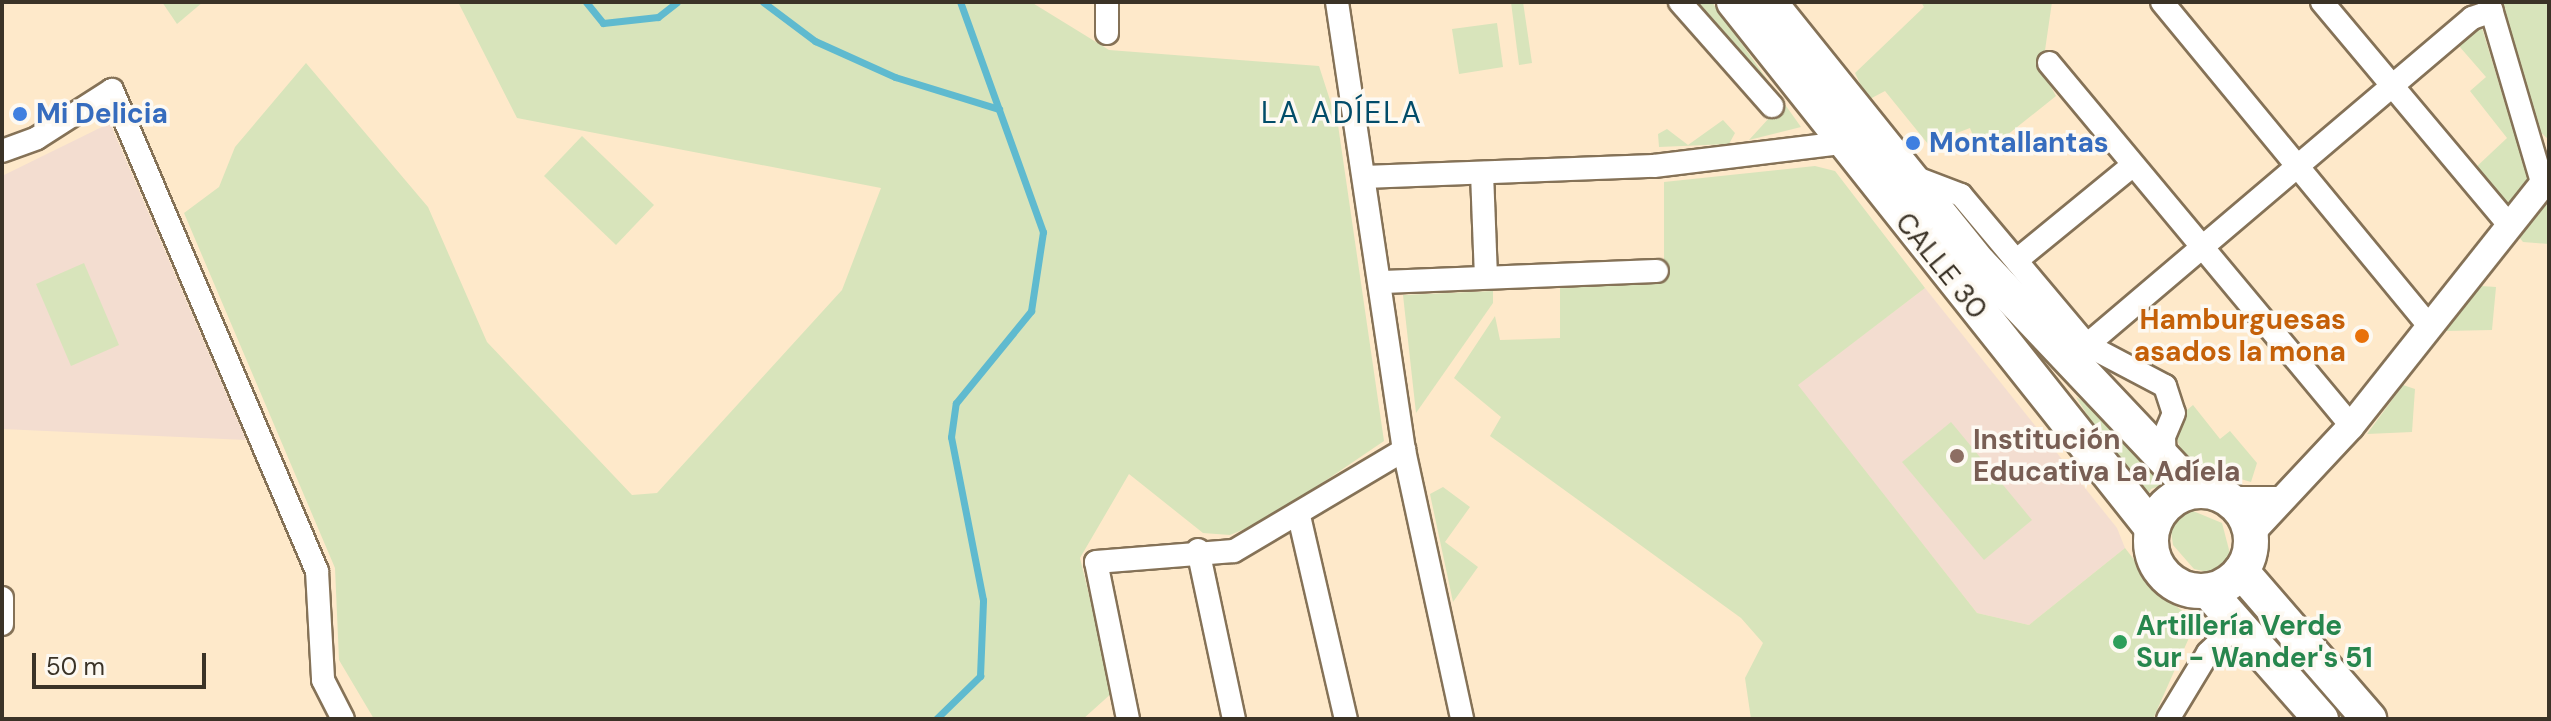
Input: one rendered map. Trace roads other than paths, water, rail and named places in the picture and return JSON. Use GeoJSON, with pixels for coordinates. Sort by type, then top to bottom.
{"type":"FeatureCollection","features":[{"type":"Feature","properties":{"kind":"main road","name":"CALLE 30"},"geometry":{"type":"LineString","coordinates":[[1734,2],[1841,143],[2152,528]]}},
{"type":"Feature","properties":{"kind":"main road","name":"CALLE 30"},"geometry":{"type":"LineString","coordinates":[[1769,2],[1900,172],[2107,406],[2194,490]]}},
{"type":"Feature","properties":{"kind":"main road"},"geometry":{"type":"LineString","coordinates":[[2194,490],[2231,500],[2251,533],[2241,571],[2208,591],[2188,590],[2164,574],[2151,548],[2152,528],[2160,510],[2194,490]]}},
{"type":"Feature","properties":{"kind":"main road"},"geometry":{"type":"LineString","coordinates":[[2241,571],[2369,719]]}},
{"type":"Feature","properties":{"kind":"main road"},"geometry":{"type":"LineString","coordinates":[[2208,591],[2321,719]]}},
{"type":"Feature","properties":{"kind":"street"},"geometry":{"type":"LineString","coordinates":[[1107,2],[1107,33]]}},
{"type":"Feature","properties":{"kind":"street"},"geometry":{"type":"LineString","coordinates":[[1337,2],[1382,282],[1404,450],[1462,719]]}},
{"type":"Feature","properties":{"kind":"street"},"geometry":{"type":"LineString","coordinates":[[1680,2],[1772,106]]}},
{"type":"Feature","properties":{"kind":"street"},"geometry":{"type":"LineString","coordinates":[[2162,2],[2429,326]]}},
{"type":"Feature","properties":{"kind":"street"},"geometry":{"type":"LineString","coordinates":[[2322,2],[2509,225]]}},
{"type":"Feature","properties":{"kind":"street"},"geometry":{"type":"LineString","coordinates":[[2087,345],[2300,168],[2472,18],[2490,7],[2546,179],[2351,426],[2251,533]]}},
{"type":"Feature","properties":{"kind":"street"},"geometry":{"type":"LineString","coordinates":[[2049,63],[2351,426]]}},
{"type":"Feature","properties":{"kind":"street"},"geometry":{"type":"LineString","coordinates":[[2,151],[37,138],[112,90],[317,571],[323,680],[343,719]]}},
{"type":"Feature","properties":{"kind":"street"},"geometry":{"type":"LineString","coordinates":[[1364,177],[1654,166],[1841,143]]}},
{"type":"Feature","properties":{"kind":"street"},"geometry":{"type":"LineString","coordinates":[[2017,260],[2132,166]]}},
{"type":"Feature","properties":{"kind":"street"},"geometry":{"type":"LineString","coordinates":[[1900,172],[1961,195],[2087,345],[2165,386],[2174,413],[2164,437],[2165,461]]}},
{"type":"Feature","properties":{"kind":"street"},"geometry":{"type":"LineString","coordinates":[[1482,173],[1486,277]]}},
{"type":"Feature","properties":{"kind":"street"},"geometry":{"type":"LineString","coordinates":[[1382,282],[1657,271]]}},
{"type":"Feature","properties":{"kind":"street"},"geometry":{"type":"LineString","coordinates":[[1128,719],[1096,562],[1198,550],[1234,551],[1299,516],[1404,450]]}},
{"type":"Feature","properties":{"kind":"street"},"geometry":{"type":"LineString","coordinates":[[2231,500],[2280,500]]}},
{"type":"Feature","properties":{"kind":"street"},"geometry":{"type":"LineString","coordinates":[[1299,516],[1346,719]]}},
{"type":"Feature","properties":{"kind":"street"},"geometry":{"type":"LineString","coordinates":[[1198,550],[1234,719]]}},
{"type":"Feature","properties":{"kind":"street"},"geometry":{"type":"LineString","coordinates":[[2,598],[2,624]]}},
{"type":"Feature","properties":{"kind":"street"},"geometry":{"type":"LineString","coordinates":[[2168,719],[2208,653],[2236,626]]}},
{"type":"Feature","properties":{"kind":"waterway"},"geometry":{"type":"LineString","coordinates":[[586,2],[603,23],[658,17],[677,2]]}},
{"type":"Feature","properties":{"kind":"waterway"},"geometry":{"type":"LineString","coordinates":[[763,2],[815,41],[895,77],[999,109]]}},
{"type":"Feature","properties":{"kind":"waterway"},"geometry":{"type":"LineString","coordinates":[[936,719],[980,676],[983,600],[951,437],[956,403],[1031,311],[1043,232],[960,2]]}},
{"type":"Feature","properties":{"kind":"place","name":"Mi Delicia"},"geometry":{"type":"Point","coordinates":[20,114]}},
{"type":"Feature","properties":{"kind":"place","name":"Montallantas"},"geometry":{"type":"Point","coordinates":[1913,143]}},
{"type":"Feature","properties":{"kind":"place","name":"Hamburguesas asados la mona"},"geometry":{"type":"Point","coordinates":[2362,336]}},
{"type":"Feature","properties":{"kind":"place","name":"Institución Educativa La Adíela"},"geometry":{"type":"Point","coordinates":[1957,456]}},
{"type":"Feature","properties":{"kind":"place","name":"Artillería Verde Sur - Wander's 51"},"geometry":{"type":"Point","coordinates":[2120,642]}},
{"type":"Feature","properties":{"kind":"district","name":"LA ADÍELA"},"geometry":{"type":"Point","coordinates":[1342,113]}}]}
